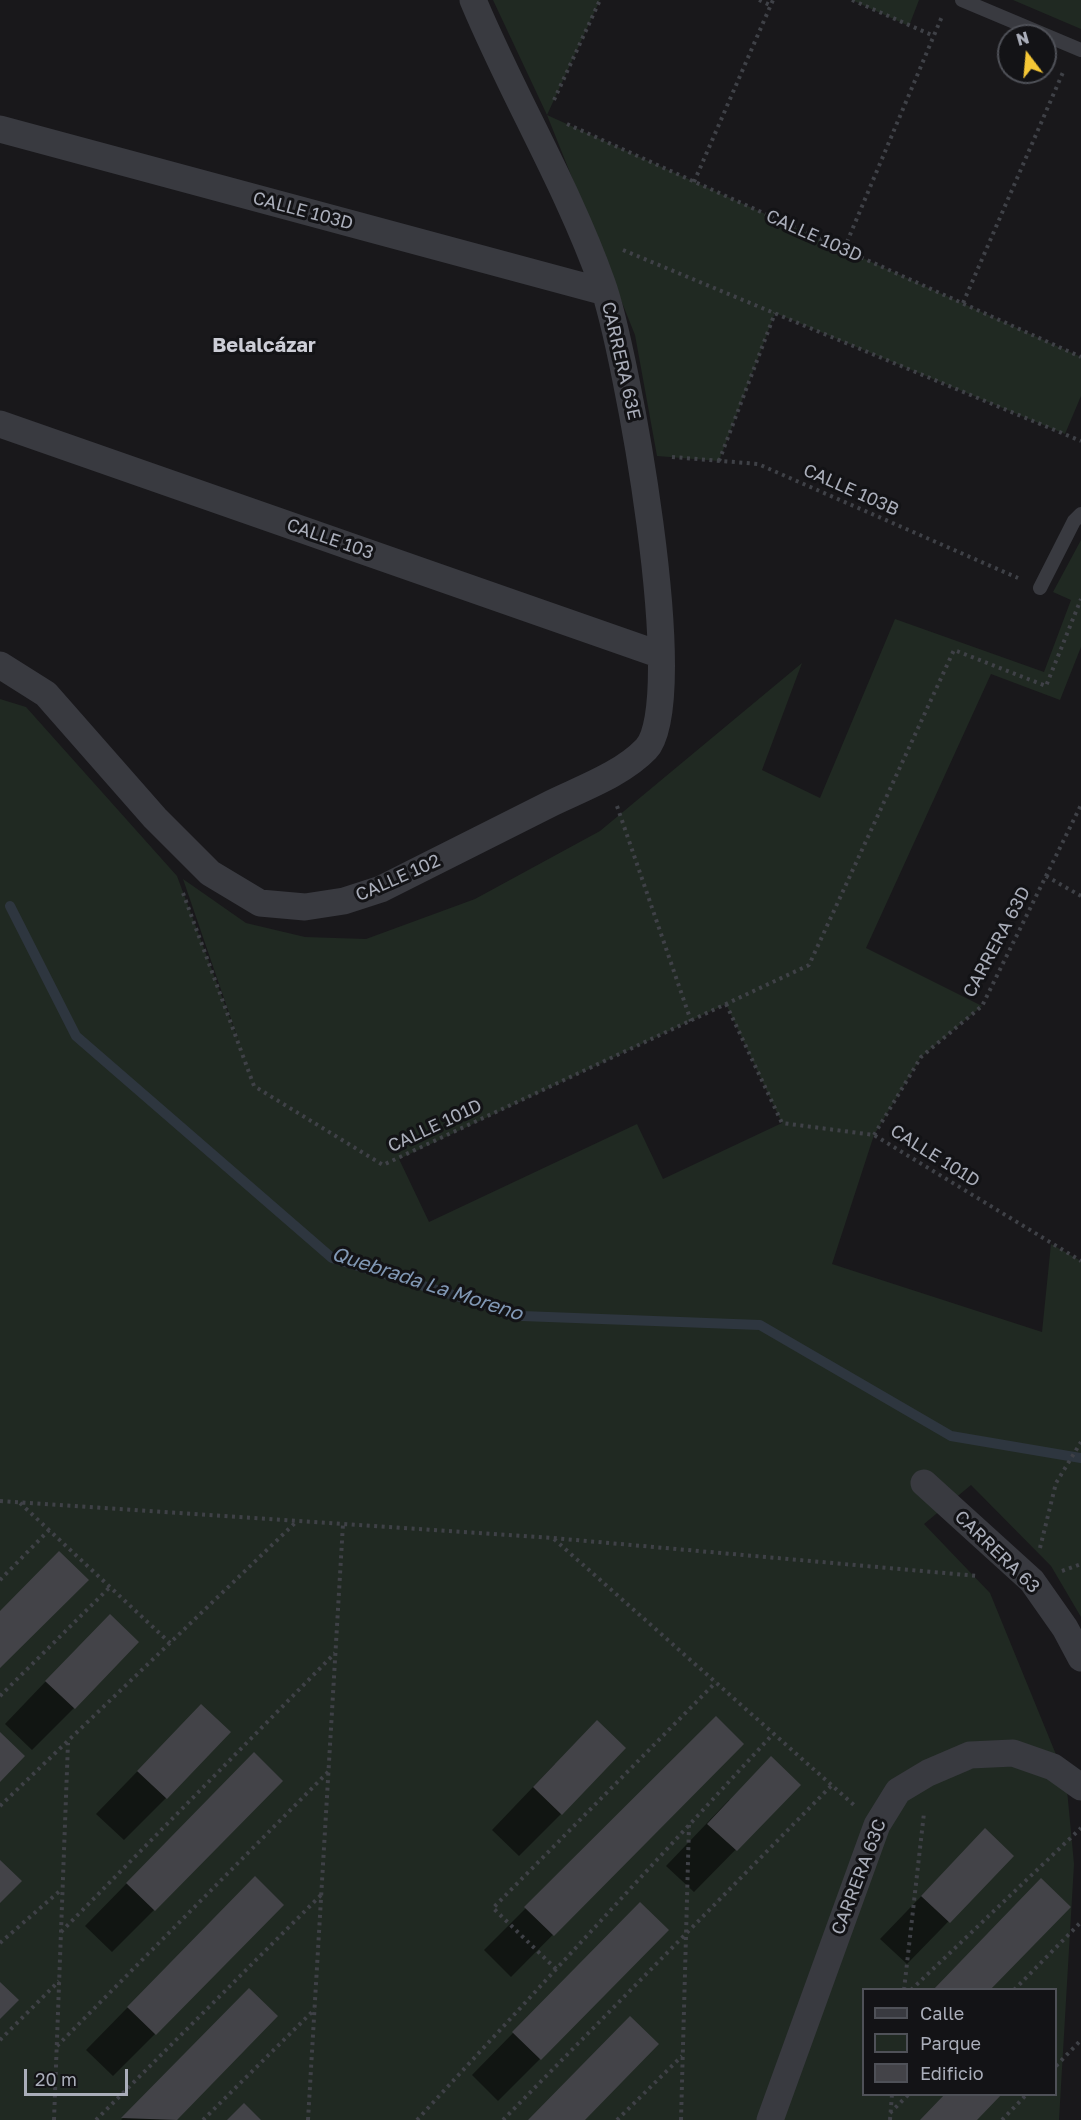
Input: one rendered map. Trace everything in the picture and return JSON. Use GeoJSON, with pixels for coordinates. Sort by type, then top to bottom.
{"type":"FeatureCollection","features":[{"type":"Feature","properties":{"kind":"street","name":"CARRERA 63E"},"geometry":{"type":"LineString","coordinates":[[473,0],[510,83],[542,125],[605,292],[626,369],[641,455],[661,655],[662,701],[659,723],[648,747]]}},
{"type":"Feature","properties":{"kind":"street","name":"CALLE 103D"},"geometry":{"type":"LineString","coordinates":[[0,129],[605,292]]}},
{"type":"Feature","properties":{"kind":"street","name":"CALLE 103"},"geometry":{"type":"LineString","coordinates":[[0,424],[661,655]]}},
{"type":"Feature","properties":{"kind":"street","name":"CALLE 102"},"geometry":{"type":"LineString","coordinates":[[0,665],[46,694],[156,818],[210,873],[260,903],[305,907],[344,902],[381,889],[607,776],[648,747]]}},
{"type":"Feature","properties":{"kind":"street","name":"CARRERA 63"},"geometry":{"type":"LineString","coordinates":[[924,1483],[1032,1581],[1065,1629],[1081,1658]]}},
{"type":"Feature","properties":{"kind":"street","name":"CARRERA 63C"},"geometry":{"type":"LineString","coordinates":[[770,2120],[877,1825],[898,1791],[928,1773],[970,1755],[1013,1753],[1053,1767],[1081,1787]]}},
{"type":"Feature","properties":{"kind":"lane"},"geometry":{"type":"LineString","coordinates":[[962,0],[1077,49]]}},
{"type":"Feature","properties":{"kind":"lane"},"geometry":{"type":"LineString","coordinates":[[1040,588],[1074,521],[1081,514]]}},
{"type":"Feature","properties":{"kind":"path"},"geometry":{"type":"LineString","coordinates":[[542,125],[600,0]]}},
{"type":"Feature","properties":{"kind":"path"},"geometry":{"type":"LineString","coordinates":[[759,0],[770,5]]}},
{"type":"Feature","properties":{"kind":"path"},"geometry":{"type":"LineString","coordinates":[[694,182],[773,0]]}},
{"type":"Feature","properties":{"kind":"path"},"geometry":{"type":"LineString","coordinates":[[852,0],[934,36]]}},
{"type":"Feature","properties":{"kind":"path"},"geometry":{"type":"LineString","coordinates":[[844,249],[945,10]]}},
{"type":"Feature","properties":{"kind":"path"},"geometry":{"type":"LineString","coordinates":[[963,303],[1077,49]]}},
{"type":"Feature","properties":{"kind":"path","name":"CALLE 103D"},"geometry":{"type":"LineString","coordinates":[[542,125],[694,182],[1081,357]]}},
{"type":"Feature","properties":{"kind":"path"},"geometry":{"type":"LineString","coordinates":[[584,234],[1081,441]]}},
{"type":"Feature","properties":{"kind":"path"},"geometry":{"type":"LineString","coordinates":[[719,461],[775,313]]}},
{"type":"Feature","properties":{"kind":"path","name":"CALLE 103B"},"geometry":{"type":"LineString","coordinates":[[641,455],[758,464],[1040,588]]}},
{"type":"Feature","properties":{"kind":"path","name":"CALLE 101D"},"geometry":{"type":"LineString","coordinates":[[181,887],[254,1086],[383,1166],[809,965],[954,650],[1047,686],[1081,599]]}},
{"type":"Feature","properties":{"kind":"path"},"geometry":{"type":"LineString","coordinates":[[607,776],[691,1021]]}},
{"type":"Feature","properties":{"kind":"path","name":"CARRERA 63D"},"geometry":{"type":"LineString","coordinates":[[874,1135],[921,1057],[982,1006],[1081,805]]}},
{"type":"Feature","properties":{"kind":"path"},"geometry":{"type":"LineString","coordinates":[[1046,876],[1081,896]]}},
{"type":"Feature","properties":{"kind":"path","name":"CALLE 101D"},"geometry":{"type":"LineString","coordinates":[[726,1004],[782,1123],[874,1135],[1081,1261]]}},
{"type":"Feature","properties":{"kind":"path"},"geometry":{"type":"LineString","coordinates":[[0,1501],[553,1539],[1032,1581],[1056,1483],[1081,1442]]}},
{"type":"Feature","properties":{"kind":"path"},"geometry":{"type":"LineString","coordinates":[[20,1503],[170,1643]]}},
{"type":"Feature","properties":{"kind":"path"},"geometry":{"type":"LineString","coordinates":[[0,1806],[296,1521]]}},
{"type":"Feature","properties":{"kind":"path"},"geometry":{"type":"LineString","coordinates":[[313,2120],[308,2118],[342,1524]]}},
{"type":"Feature","properties":{"kind":"path"},"geometry":{"type":"LineString","coordinates":[[0,1580],[49,1530]]}},
{"type":"Feature","properties":{"kind":"path"},"geometry":{"type":"LineString","coordinates":[[553,1539],[877,1825]]}},
{"type":"Feature","properties":{"kind":"path"},"geometry":{"type":"LineString","coordinates":[[0,1696],[110,1587]]}},
{"type":"Feature","properties":{"kind":"path"},"geometry":{"type":"LineString","coordinates":[[61,1932],[335,1653]]}},
{"type":"Feature","properties":{"kind":"path"},"geometry":{"type":"LineString","coordinates":[[556,1969],[493,1908],[716,1682]]}},
{"type":"Feature","properties":{"kind":"path"},"geometry":{"type":"LineString","coordinates":[[417,2120],[773,1734]]}},
{"type":"Feature","properties":{"kind":"path"},"geometry":{"type":"LineString","coordinates":[[54,2120],[68,1743]]}},
{"type":"Feature","properties":{"kind":"path"},"geometry":{"type":"LineString","coordinates":[[57,2046],[329,1771]]}},
{"type":"Feature","properties":{"kind":"path"},"geometry":{"type":"LineString","coordinates":[[904,1988],[928,1773]]}},
{"type":"Feature","properties":{"kind":"path"},"geometry":{"type":"LineString","coordinates":[[503,2120],[832,1785]]}},
{"type":"Feature","properties":{"kind":"path"},"geometry":{"type":"LineString","coordinates":[[681,2120],[689,1825]]}},
{"type":"Feature","properties":{"kind":"path"},"geometry":{"type":"LineString","coordinates":[[912,1988],[1081,1828]]}},
{"type":"Feature","properties":{"kind":"path"},"geometry":{"type":"LineString","coordinates":[[0,1943],[63,1888]]}},
{"type":"Feature","properties":{"kind":"path"},"geometry":{"type":"LineString","coordinates":[[96,2120],[322,1894]]}},
{"type":"Feature","properties":{"kind":"path"},"geometry":{"type":"LineString","coordinates":[[1015,1988],[1081,1922]]}},
{"type":"Feature","properties":{"kind":"path"},"geometry":{"type":"LineString","coordinates":[[0,2040],[60,1980]]}},
{"type":"Feature","properties":{"kind":"path"},"geometry":{"type":"LineString","coordinates":[[202,2120],[315,2009]]}},
{"type":"Feature","properties":{"kind":"path"},"geometry":{"type":"LineString","coordinates":[[1057,2065],[1081,2040]]}},
{"type":"Feature","properties":{"kind":"path"},"geometry":{"type":"LineString","coordinates":[[617,2120],[682,2056]]}},
{"type":"Feature","properties":{"kind":"path"},"geometry":{"type":"LineString","coordinates":[[890,2120],[892,2096]]}},
{"type":"Feature","properties":{"kind":"path"},"geometry":{"type":"LineString","coordinates":[[890,2113],[907,2096]]}},
{"type":"Feature","properties":{"kind":"path"},"geometry":{"type":"LineString","coordinates":[[1002,2120],[1025,2096]]}},
{"type":"Feature","properties":{"kind":"green space"},"geometry":{"type":"Polygon","coordinates":[[[493,0],[600,0],[547,115],[493,0]]]}},
{"type":"Feature","properties":{"kind":"green space"},"geometry":{"type":"Polygon","coordinates":[[[852,0],[919,0],[909,26],[852,0]]]}},
{"type":"Feature","properties":{"kind":"green space"},"geometry":{"type":"Polygon","coordinates":[[[1013,0],[1081,0],[1081,29],[1013,0]]]}},
{"type":"Feature","properties":{"kind":"green space"},"geometry":{"type":"Polygon","coordinates":[[[547,115],[1081,357],[1081,396],[1065,434],[775,313],[719,461],[657,456],[635,335],[547,115]]]}},
{"type":"Feature","properties":{"kind":"green space"},"geometry":{"type":"Polygon","coordinates":[[[1081,540],[1081,647],[1060,700],[991,674],[866,948],[982,1006],[921,1057],[874,1135],[832,1264],[1042,1332],[1051,1244],[1081,1261],[1081,1617],[1051,1566],[971,1485],[924,1524],[990,1593],[1066,1779],[1074,1864],[1059,2120],[0,2120],[0,699],[26,707],[177,876],[241,1048],[183,879],[246,923],[305,937],[366,939],[475,899],[600,831],[802,663],[762,770],[820,798],[895,619],[1044,672],[1071,600],[1053,592],[1081,540]],[[726,1004],[399,1159],[429,1222],[637,1124],[663,1179],[782,1123],[726,1004]]]}},
{"type":"Feature","properties":{"kind":"building"},"geometry":{"type":"Polygon","coordinates":[[[59,1551],[89,1580],[0,1668],[0,1611],[59,1551]]]}},
{"type":"Feature","properties":{"kind":"building"},"geometry":{"type":"Polygon","coordinates":[[[110,1614],[139,1642],[75,1709],[45,1681],[110,1614]]]}},
{"type":"Feature","properties":{"kind":"building"},"geometry":{"type":"Polygon","coordinates":[[[201,1704],[231,1732],[167,1799],[137,1771],[201,1704]]]}},
{"type":"Feature","properties":{"kind":"building"},"geometry":{"type":"Polygon","coordinates":[[[716,1716],[744,1744],[554,1936],[524,1907],[716,1716]]]}},
{"type":"Feature","properties":{"kind":"building"},"geometry":{"type":"Polygon","coordinates":[[[597,1720],[626,1748],[562,1815],[533,1787],[597,1720]]]}},
{"type":"Feature","properties":{"kind":"building"},"geometry":{"type":"Polygon","coordinates":[[[0,1732],[25,1756],[0,1782],[0,1732]]]}},
{"type":"Feature","properties":{"kind":"building"},"geometry":{"type":"Polygon","coordinates":[[[254,1752],[283,1781],[155,1911],[126,1883],[254,1752]]]}},
{"type":"Feature","properties":{"kind":"building"},"geometry":{"type":"Polygon","coordinates":[[[771,1756],[801,1785],[737,1851],[707,1824],[771,1756]]]}},
{"type":"Feature","properties":{"kind":"building"},"geometry":{"type":"Polygon","coordinates":[[[985,1828],[1014,1856],[950,1923],[921,1896],[985,1828]]]}},
{"type":"Feature","properties":{"kind":"building"},"geometry":{"type":"Polygon","coordinates":[[[0,1860],[22,1881],[0,1903],[0,1860]]]}},
{"type":"Feature","properties":{"kind":"building"},"geometry":{"type":"Polygon","coordinates":[[[255,1876],[284,1905],[156,2035],[127,2007],[255,1876]]]}},
{"type":"Feature","properties":{"kind":"building"},"geometry":{"type":"Polygon","coordinates":[[[1041,1878],[1071,1907],[992,1988],[935,1988],[1041,1878]]]}},
{"type":"Feature","properties":{"kind":"building"},"geometry":{"type":"Polygon","coordinates":[[[640,1902],[669,1930],[541,2060],[512,2032],[640,1902]]]}},
{"type":"Feature","properties":{"kind":"building"},"geometry":{"type":"Polygon","coordinates":[[[0,1982],[19,2000],[0,2019],[0,1982]]]}},
{"type":"Feature","properties":{"kind":"building"},"geometry":{"type":"Polygon","coordinates":[[[249,1988],[278,2016],[177,2120],[121,2118],[249,1988]]]}},
{"type":"Feature","properties":{"kind":"building"},"geometry":{"type":"Polygon","coordinates":[[[630,2016],[659,2044],[585,2120],[528,2120],[630,2016]]]}},
{"type":"Feature","properties":{"kind":"building"},"geometry":{"type":"Polygon","coordinates":[[[943,2096],[1000,2096],[977,2120],[920,2120],[943,2096]]]}},
{"type":"Feature","properties":{"kind":"building"},"geometry":{"type":"Polygon","coordinates":[[[244,2103],[261,2120],[227,2120],[244,2103]]]}},
{"type":"Feature","properties":{"kind":"waterway","name":"Quebrada La Moreno"},"geometry":{"type":"LineString","coordinates":[[10,906],[76,1036],[332,1258],[522,1316],[760,1325],[951,1436],[1081,1458]]}},
{"type":"Feature","properties":{"kind":"district","name":"Belalcázar"},"geometry":{"type":"Point","coordinates":[264,346]}}]}
